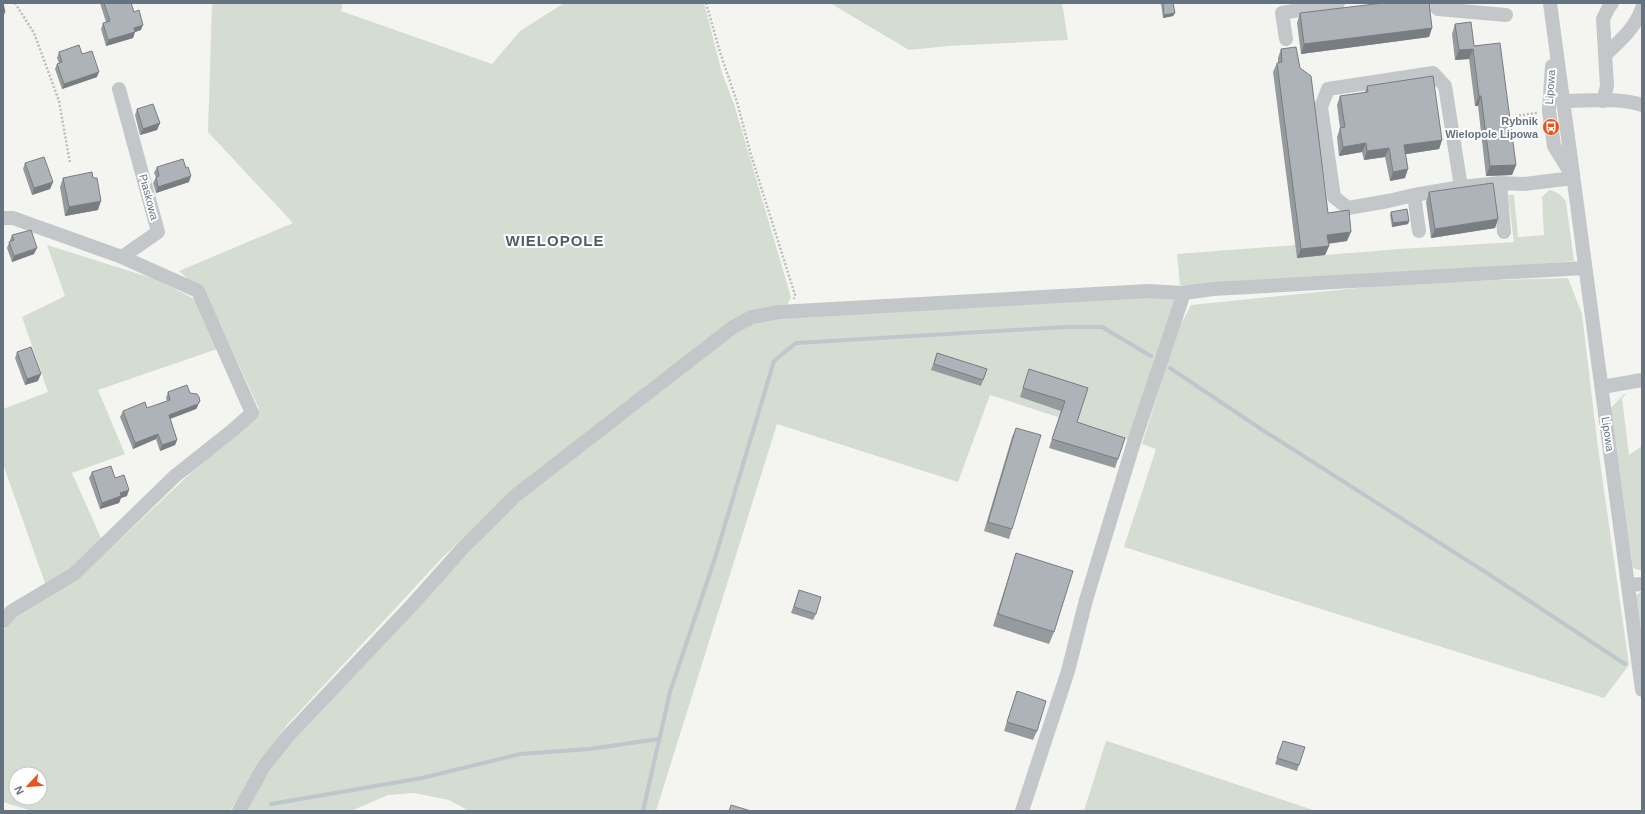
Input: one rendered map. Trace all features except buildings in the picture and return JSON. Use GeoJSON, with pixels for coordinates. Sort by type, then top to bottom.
{"type":"FeatureCollection","features":[{"type":"Feature","properties":{"kind":"street"},"geometry":{"type":"LineString","coordinates":[[1286,39],[1282,13],[1338,3]]}},
{"type":"Feature","properties":{"kind":"street"},"geometry":{"type":"LineString","coordinates":[[1432,3],[1438,9],[1506,15]]}},
{"type":"Feature","properties":{"kind":"street","name":"Lipowa"},"geometry":{"type":"LineString","coordinates":[[1550,3],[1642,690]]}},
{"type":"Feature","properties":{"kind":"street"},"geometry":{"type":"LineString","coordinates":[[1603,101],[1607,86],[1603,19],[1612,3]]}},
{"type":"Feature","properties":{"kind":"street"},"geometry":{"type":"LineString","coordinates":[[1606,54],[1624,38],[1640,14],[1642,8]]}},
{"type":"Feature","properties":{"kind":"street","name":"Lipowa"},"geometry":{"type":"LineString","coordinates":[[1554,38],[1549,112],[1554,146],[1573,178]]}},
{"type":"Feature","properties":{"kind":"street"},"geometry":{"type":"LineString","coordinates":[[1460,188],[1445,86],[1434,73],[1328,89],[1321,107],[1334,197],[1348,208],[1460,188],[1500,183],[1524,184],[1573,178]]}},
{"type":"Feature","properties":{"kind":"street","name":"Piaskowa"},"geometry":{"type":"LineString","coordinates":[[119,89],[158,232],[122,257]]}},
{"type":"Feature","properties":{"kind":"street"},"geometry":{"type":"LineString","coordinates":[[1563,101],[1628,102],[1642,105]]}},
{"type":"Feature","properties":{"kind":"street"},"geometry":{"type":"LineString","coordinates":[[1500,183],[1504,232]]}},
{"type":"Feature","properties":{"kind":"street"},"geometry":{"type":"LineString","coordinates":[[1414,195],[1419,231]]}},
{"type":"Feature","properties":{"kind":"street"},"geometry":{"type":"LineString","coordinates":[[3,218],[13,218],[122,257],[198,292],[252,413],[234,430],[175,476],[74,574],[12,611],[3,621]]}},
{"type":"Feature","properties":{"kind":"street"},"geometry":{"type":"LineString","coordinates":[[239,811],[264,766],[296,726],[404,613],[458,553],[515,496],[733,327],[752,317],[784,312],[1148,291],[1184,293],[1220,289],[1585,268]]}},
{"type":"Feature","properties":{"kind":"street"},"geometry":{"type":"LineString","coordinates":[[1022,811],[1068,671],[1086,600],[1134,442],[1184,293]]}},
{"type":"Feature","properties":{"kind":"street"},"geometry":{"type":"LineString","coordinates":[[1602,387],[1642,380]]}},
{"type":"Feature","properties":{"kind":"street"},"geometry":{"type":"LineString","coordinates":[[1628,586],[1642,584]]}},
{"type":"Feature","properties":{"kind":"path"},"geometry":{"type":"LineString","coordinates":[[15,3],[34,33],[59,101],[70,163]]}},
{"type":"Feature","properties":{"kind":"path"},"geometry":{"type":"LineString","coordinates":[[706,3],[795,295],[791,305],[784,312]]}},
{"type":"Feature","properties":{"kind":"path"},"geometry":{"type":"LineString","coordinates":[[1515,116],[1549,112]]}},
{"type":"Feature","properties":{"kind":"shaded area"},"geometry":{"type":"Polygon","coordinates":[[[212,3],[343,3],[341,11],[492,64],[520,31],[564,3],[704,3],[722,73],[734,104],[791,297],[786,307],[749,314],[505,498],[443,557],[286,726],[230,811],[32,811],[16,806],[48,806],[48,766],[8,766],[8,804],[3,802],[3,631],[17,615],[77,580],[259,409],[207,296],[179,271],[293,223],[208,132],[212,3]]]}},
{"type":"Feature","properties":{"kind":"shaded area"},"geometry":{"type":"Polygon","coordinates":[[[830,3],[1062,3],[1068,40],[948,46],[909,50],[830,3]]]}},
{"type":"Feature","properties":{"kind":"shaded area"},"geometry":{"type":"Polygon","coordinates":[[[1549,190],[1559,194],[1566,202],[1574,261],[1467,270],[1192,288],[1180,285],[1177,254],[1296,245],[1325,255],[1514,242],[1508,195],[1514,195],[1518,237],[1544,235],[1542,197],[1549,190]]]}},
{"type":"Feature","properties":{"kind":"shaded area"},"geometry":{"type":"Polygon","coordinates":[[[47,245],[158,280],[196,300],[220,348],[98,390],[125,454],[72,473],[101,538],[106,539],[73,570],[46,586],[3,464],[3,409],[48,392],[22,317],[65,296],[47,245]]]}},
{"type":"Feature","properties":{"kind":"shaded area"},"geometry":{"type":"Polygon","coordinates":[[[1568,278],[1582,314],[1598,448],[1629,665],[1604,698],[1124,547],[1156,449],[1142,444],[1178,330],[1191,305],[1407,283],[1568,278]]]}},
{"type":"Feature","properties":{"kind":"shaded area"},"geometry":{"type":"Polygon","coordinates":[[[1179,296],[1129,440],[990,395],[958,482],[777,424],[656,811],[469,811],[449,800],[414,793],[388,795],[351,811],[244,811],[283,749],[522,496],[733,333],[758,320],[801,314],[810,318],[817,314],[1179,296]]]}},
{"type":"Feature","properties":{"kind":"shaded area"},"geometry":{"type":"Polygon","coordinates":[[[1624,394],[1626,394],[1622,398],[1629,455],[1642,446],[1642,571],[1633,568],[1611,408],[1624,394]]]}},
{"type":"Feature","properties":{"kind":"shaded area"},"geometry":{"type":"Polygon","coordinates":[[[1642,592],[1642,637],[1636,596],[1642,592]]]}},
{"type":"Feature","properties":{"kind":"shaded area"},"geometry":{"type":"Polygon","coordinates":[[[1107,741],[1316,811],[1084,811],[1107,741]]]}},
{"type":"Feature","properties":{"kind":"waterway"},"geometry":{"type":"LineString","coordinates":[[643,811],[670,692],[715,558],[774,361],[796,343],[1065,327],[1102,327],[1151,356]]}},
{"type":"Feature","properties":{"kind":"waterway"},"geometry":{"type":"LineString","coordinates":[[1170,368],[1261,429],[1490,575],[1625,664]]}},
{"type":"Feature","properties":{"kind":"waterway"},"geometry":{"type":"LineString","coordinates":[[271,804],[422,778],[520,754],[589,749],[659,739]]}},
{"type":"Feature","properties":{"kind":"place","name":"Rybnik Wielopole Lipowa"},"geometry":{"type":"Point","coordinates":[1551,127]}},
{"type":"Feature","properties":{"kind":"district","name":"WIELOPOLE"},"geometry":{"type":"Point","coordinates":[555,240]}}]}
